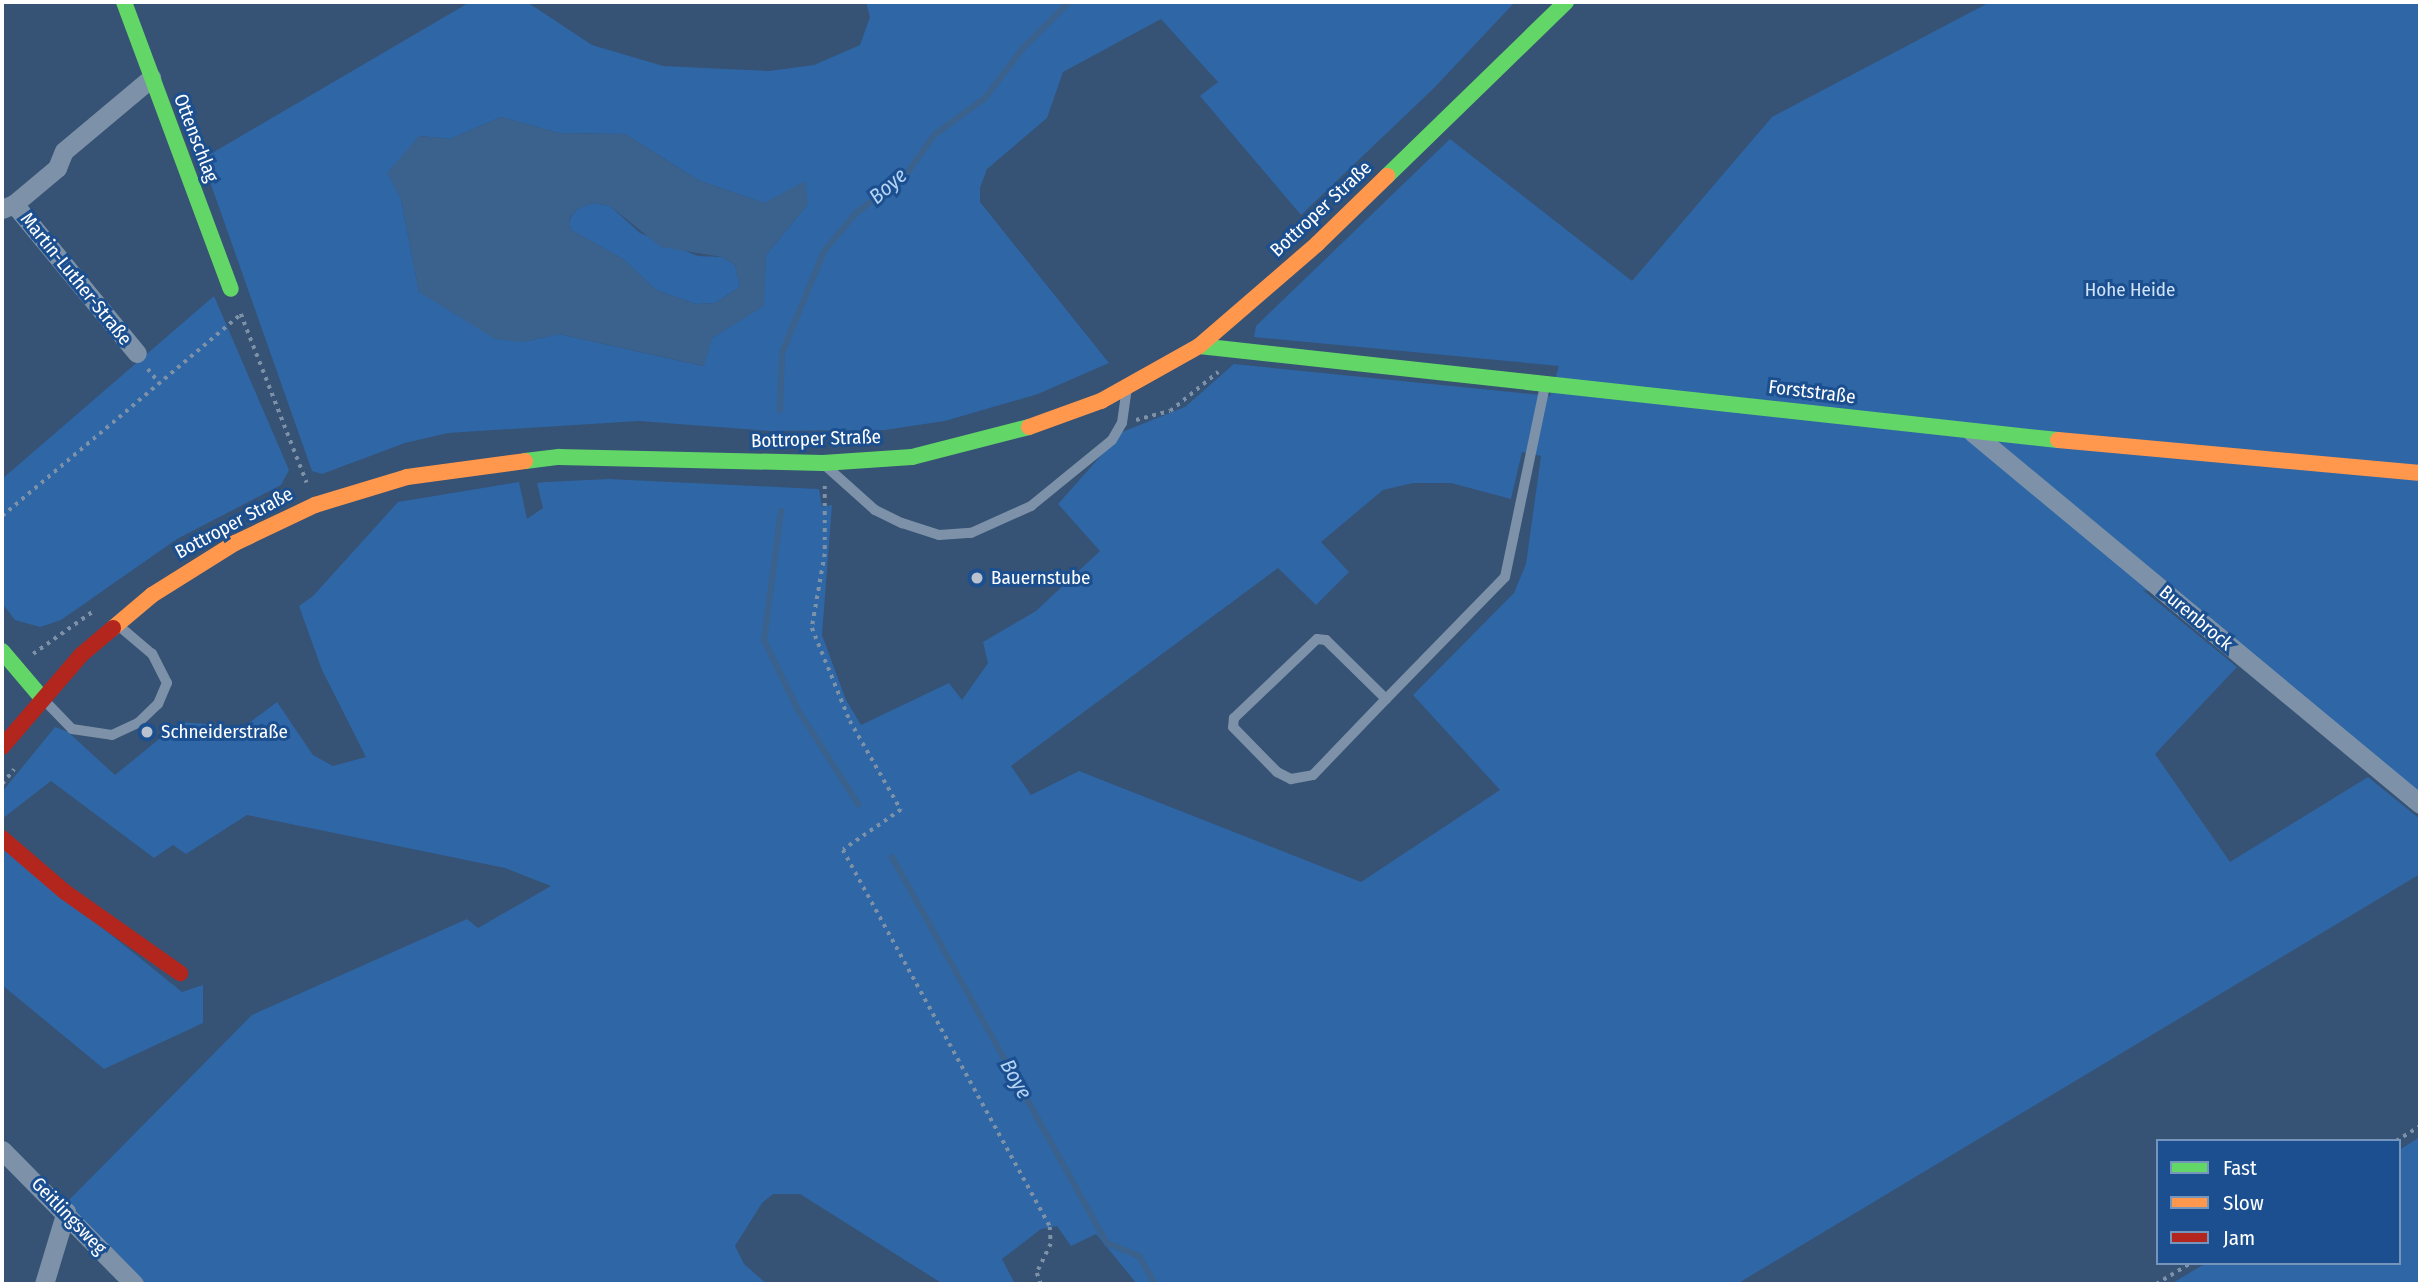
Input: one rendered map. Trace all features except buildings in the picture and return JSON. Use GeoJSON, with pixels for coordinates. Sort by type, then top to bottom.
{"type":"FeatureCollection","features":[{"type":"Feature","properties":{"kind":"street","name":"Ottenschlag"},"geometry":{"type":"LineString","coordinates":[[124,2],[231,289]]}},
{"type":"Feature","properties":{"kind":"street","name":"Bottroper Straße"},"geometry":{"type":"LineString","coordinates":[[2,747],[42,698],[116,624],[193,566],[315,505],[407,477],[559,457],[823,463],[912,457],[997,439],[1101,401],[1199,346],[1317,244],[1566,2]]}},
{"type":"Feature","properties":{"kind":"street","name":"Martin-Luther-Straße"},"geometry":{"type":"LineString","coordinates":[[136,353],[8,207],[57,168],[64,151],[151,78]]}},
{"type":"Feature","properties":{"kind":"street","name":"Forststraße"},"geometry":{"type":"LineString","coordinates":[[1199,346],[1545,382],[1972,432],[2420,473]]}},
{"type":"Feature","properties":{"kind":"street","name":"Burenbrock"},"geometry":{"type":"LineString","coordinates":[[1972,432],[2420,804]]}},
{"type":"Feature","properties":{"kind":"street"},"geometry":{"type":"LineString","coordinates":[[2,650],[42,698]]}},
{"type":"Feature","properties":{"kind":"street"},"geometry":{"type":"LineString","coordinates":[[2,838],[65,892],[180,973]]}},
{"type":"Feature","properties":{"kind":"street","name":"Geitlingsweg"},"geometry":{"type":"LineString","coordinates":[[2,1150],[66,1211],[134,1284]]}},
{"type":"Feature","properties":{"kind":"street"},"geometry":{"type":"LineString","coordinates":[[44,1284],[66,1211]]}},
{"type":"Feature","properties":{"kind":"lane"},"geometry":{"type":"LineString","coordinates":[[1386,699],[1326,640],[1317,639],[1234,718],[1233,727],[1277,772],[1301,779],[1312,775],[1505,577],[1545,382]]}},
{"type":"Feature","properties":{"kind":"lane"},"geometry":{"type":"LineString","coordinates":[[823,463],[874,510],[939,535],[971,533],[1031,506],[1112,440],[1122,423],[1128,386]]}},
{"type":"Feature","properties":{"kind":"lane"},"geometry":{"type":"LineString","coordinates":[[42,698],[72,729],[111,735],[138,723],[158,704],[167,683],[152,654],[116,624]]}},
{"type":"Feature","properties":{"kind":"path"},"geometry":{"type":"LineString","coordinates":[[2,516],[241,314],[315,505]]}},
{"type":"Feature","properties":{"kind":"path"},"geometry":{"type":"LineString","coordinates":[[1122,423],[1170,411],[1241,350]]}},
{"type":"Feature","properties":{"kind":"path"},"geometry":{"type":"LineString","coordinates":[[306,482],[319,479]]}},
{"type":"Feature","properties":{"kind":"path"},"geometry":{"type":"LineString","coordinates":[[846,483],[823,484],[825,554],[812,628],[850,721],[901,810],[843,850],[1050,1227],[1051,1244],[1037,1273],[1041,1284]]}},
{"type":"Feature","properties":{"kind":"path"},"geometry":{"type":"LineString","coordinates":[[2,784],[18,764]]}},
{"type":"Feature","properties":{"kind":"path"},"geometry":{"type":"LineString","coordinates":[[2399,1139],[2420,1126]]}},
{"type":"Feature","properties":{"kind":"path"},"geometry":{"type":"LineString","coordinates":[[2156,1284],[2188,1265]]}},
{"type":"Feature","properties":{"kind":"green space"},"geometry":{"type":"Polygon","coordinates":[[[470,2],[527,2],[592,45],[663,66],[769,71],[814,65],[860,45],[870,17],[866,2],[1515,2],[1434,88],[1301,215],[1200,96],[1218,82],[1161,19],[1063,72],[1047,118],[987,169],[980,188],[980,202],[1109,363],[1038,394],[945,421],[885,430],[770,431],[639,421],[448,433],[405,443],[322,474],[312,471],[202,159],[470,2]],[[501,117],[450,139],[419,136],[401,199],[419,292],[523,342],[559,334],[703,366],[712,338],[763,306],[766,255],[808,204],[764,203],[698,180],[625,134],[559,133],[501,117]]]}},
{"type":"Feature","properties":{"kind":"green space","name":"Hohe Heide"},"geometry":{"type":"Polygon","coordinates":[[[1990,2],[2420,2],[2420,797],[2181,597],[2143,590],[2237,667],[2155,754],[2230,862],[2368,777],[2420,819],[2420,874],[1737,1284],[1137,1284],[1096,1234],[1071,1246],[1057,1226],[1041,1229],[1002,1259],[1015,1284],[943,1284],[800,1194],[773,1194],[762,1203],[735,1246],[744,1264],[767,1284],[144,1284],[67,1202],[252,1015],[467,919],[478,928],[551,886],[505,868],[247,815],[186,854],[173,845],[154,858],[51,781],[2,819],[2,792],[55,727],[68,732],[115,775],[180,722],[219,725],[229,738],[277,702],[313,755],[333,766],[366,757],[322,670],[299,606],[313,596],[398,502],[519,482],[527,519],[543,508],[537,483],[546,482],[609,479],[819,489],[822,507],[832,505],[822,635],[846,700],[861,725],[949,683],[962,700],[988,663],[983,642],[1036,611],[1100,551],[1058,504],[1122,432],[1185,407],[1234,364],[1550,396],[1559,366],[1254,337],[1256,326],[1450,139],[1632,281],[1772,117],[1990,2]],[[1522,452],[1511,499],[1451,483],[1413,483],[1383,490],[1321,542],[1349,572],[1316,605],[1278,568],[1011,766],[1031,795],[1079,771],[1361,882],[1500,790],[1413,695],[1514,593],[1526,564],[1541,456],[1522,452]]]}},
{"type":"Feature","properties":{"kind":"green space"},"geometry":{"type":"Polygon","coordinates":[[[593,203],[610,206],[640,233],[698,256],[722,257],[735,265],[740,287],[715,303],[696,304],[656,290],[623,259],[571,230],[569,220],[577,209],[593,203]]]}},
{"type":"Feature","properties":{"kind":"green space"},"geometry":{"type":"Polygon","coordinates":[[[214,296],[289,470],[281,485],[177,539],[61,620],[40,627],[15,620],[2,603],[2,479],[214,296]]]}},
{"type":"Feature","properties":{"kind":"green space"},"geometry":{"type":"Polygon","coordinates":[[[2,847],[182,992],[203,985],[203,1023],[104,1069],[2,985],[2,847]]]}},
{"type":"Feature","properties":{"kind":"green space"},"geometry":{"type":"Polygon","coordinates":[[[2420,1137],[2420,1284],[2171,1284],[2203,1265],[2401,1265],[2401,1149],[2420,1137]]]}},
{"type":"Feature","properties":{"kind":"shaded area"},"geometry":{"type":"Polygon","coordinates":[[[501,117],[559,133],[625,134],[698,180],[764,203],[805,181],[808,204],[766,255],[764,306],[712,338],[704,366],[559,334],[523,342],[495,339],[419,292],[401,199],[387,173],[419,136],[450,139],[501,117]],[[593,203],[577,209],[569,219],[571,230],[623,259],[656,290],[696,304],[715,303],[740,287],[735,265],[722,257],[661,247],[610,206],[593,203]]]}},
{"type":"Feature","properties":{"kind":"waterway","name":"Boye"},"geometry":{"type":"LineString","coordinates":[[780,410],[782,353],[824,251],[856,213],[905,176],[934,135],[985,98],[1023,48],[1069,2]]}},
{"type":"Feature","properties":{"kind":"waterway","name":"Boye"},"geometry":{"type":"LineString","coordinates":[[781,511],[764,640],[798,710],[858,804]]}},
{"type":"Feature","properties":{"kind":"waterway","name":"Boye"},"geometry":{"type":"LineString","coordinates":[[892,857],[1107,1243],[1139,1256],[1155,1284]]}},
{"type":"Feature","properties":{"kind":"traffic: fast"},"geometry":{"type":"LineString","coordinates":[[124,2],[231,289]]}},
{"type":"Feature","properties":{"kind":"traffic: fast"},"geometry":{"type":"LineString","coordinates":[[1387,176],[1566,2]]}},
{"type":"Feature","properties":{"kind":"traffic: fast"},"geometry":{"type":"LineString","coordinates":[[1199,346],[2058,440]]}},
{"type":"Feature","properties":{"kind":"traffic: fast"},"geometry":{"type":"LineString","coordinates":[[525,461],[559,457],[823,463],[912,457],[1029,427]]}},
{"type":"Feature","properties":{"kind":"traffic: fast"},"geometry":{"type":"LineString","coordinates":[[2,651],[42,698]]}},
{"type":"Feature","properties":{"kind":"traffic: slow"},"geometry":{"type":"LineString","coordinates":[[1029,427],[1101,401],[1199,346],[1317,244],[1387,176]]}},
{"type":"Feature","properties":{"kind":"traffic: slow"},"geometry":{"type":"LineString","coordinates":[[2058,440],[2420,473]]}},
{"type":"Feature","properties":{"kind":"traffic: slow"},"geometry":{"type":"LineString","coordinates":[[113,628],[152,595],[235,543],[315,505],[407,477],[525,461]]}},
{"type":"Feature","properties":{"kind":"traffic: jam"},"geometry":{"type":"LineString","coordinates":[[2,747],[81,655],[113,628]]}},
{"type":"Feature","properties":{"kind":"traffic: jam"},"geometry":{"type":"LineString","coordinates":[[2,838],[65,892],[180,973]]}},
{"type":"Feature","properties":{"kind":"place","name":"Bauernstube"},"geometry":{"type":"Point","coordinates":[977,578]}},
{"type":"Feature","properties":{"kind":"place","name":"Schneiderstraße"},"geometry":{"type":"Point","coordinates":[147,732]}}]}
